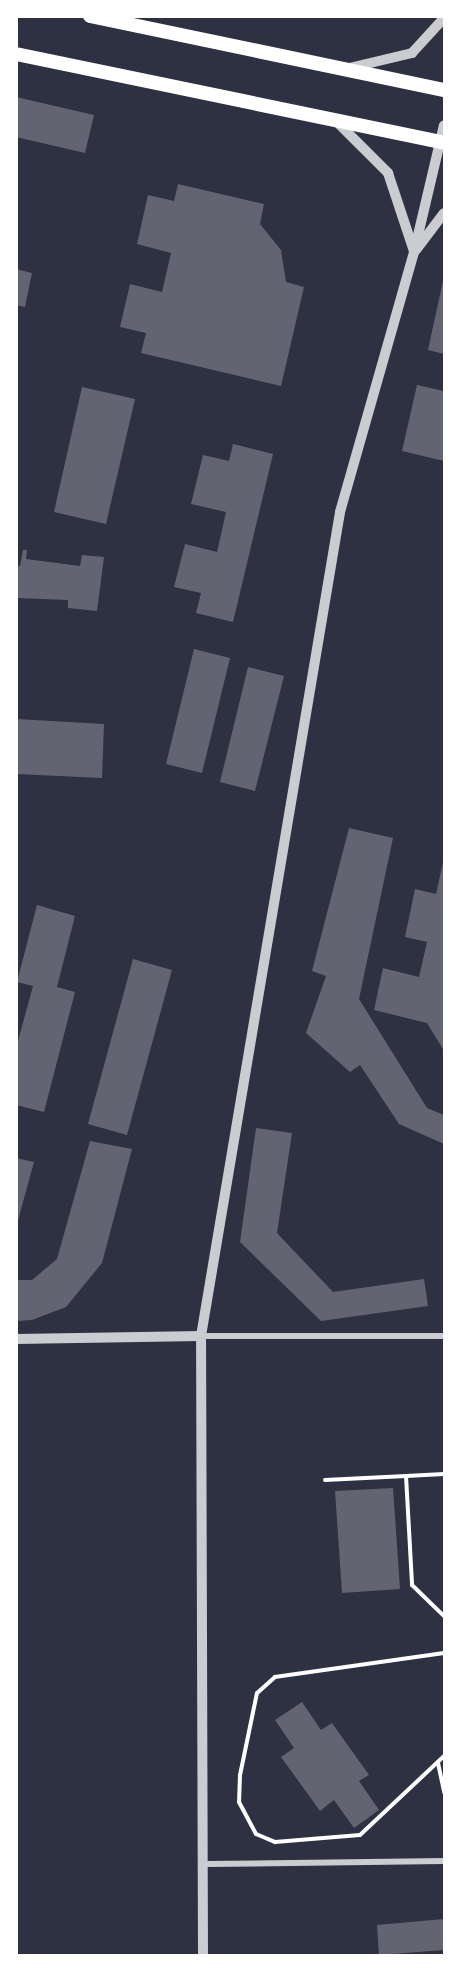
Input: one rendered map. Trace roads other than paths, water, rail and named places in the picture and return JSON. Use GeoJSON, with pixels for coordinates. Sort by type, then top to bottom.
{"type":"FeatureCollection","features":[{"type":"Feature","properties":{"kind":"main road"},"geometry":{"type":"LineString","coordinates":[[90,16],[444,90]]}},
{"type":"Feature","properties":{"kind":"main road"},"geometry":{"type":"LineString","coordinates":[[16,54],[442,143]]}},
{"type":"Feature","properties":{"kind":"street"},"geometry":{"type":"LineString","coordinates":[[340,70],[412,53],[444,18]]}},
{"type":"Feature","properties":{"kind":"street"},"geometry":{"type":"LineString","coordinates":[[336,121],[388,173],[414,252]]}},
{"type":"Feature","properties":{"kind":"street"},"geometry":{"type":"LineString","coordinates":[[202,1956],[205,1864],[201,1336],[340,512],[414,252],[442,143],[444,125]]}},
{"type":"Feature","properties":{"kind":"street"},"geometry":{"type":"LineString","coordinates":[[414,252],[444,213]]}},
{"type":"Feature","properties":{"kind":"street"},"geometry":{"type":"LineString","coordinates":[[16,1339],[444,1336]]}},
{"type":"Feature","properties":{"kind":"street"},"geometry":{"type":"LineString","coordinates":[[205,1864],[444,1861]]}}]}
